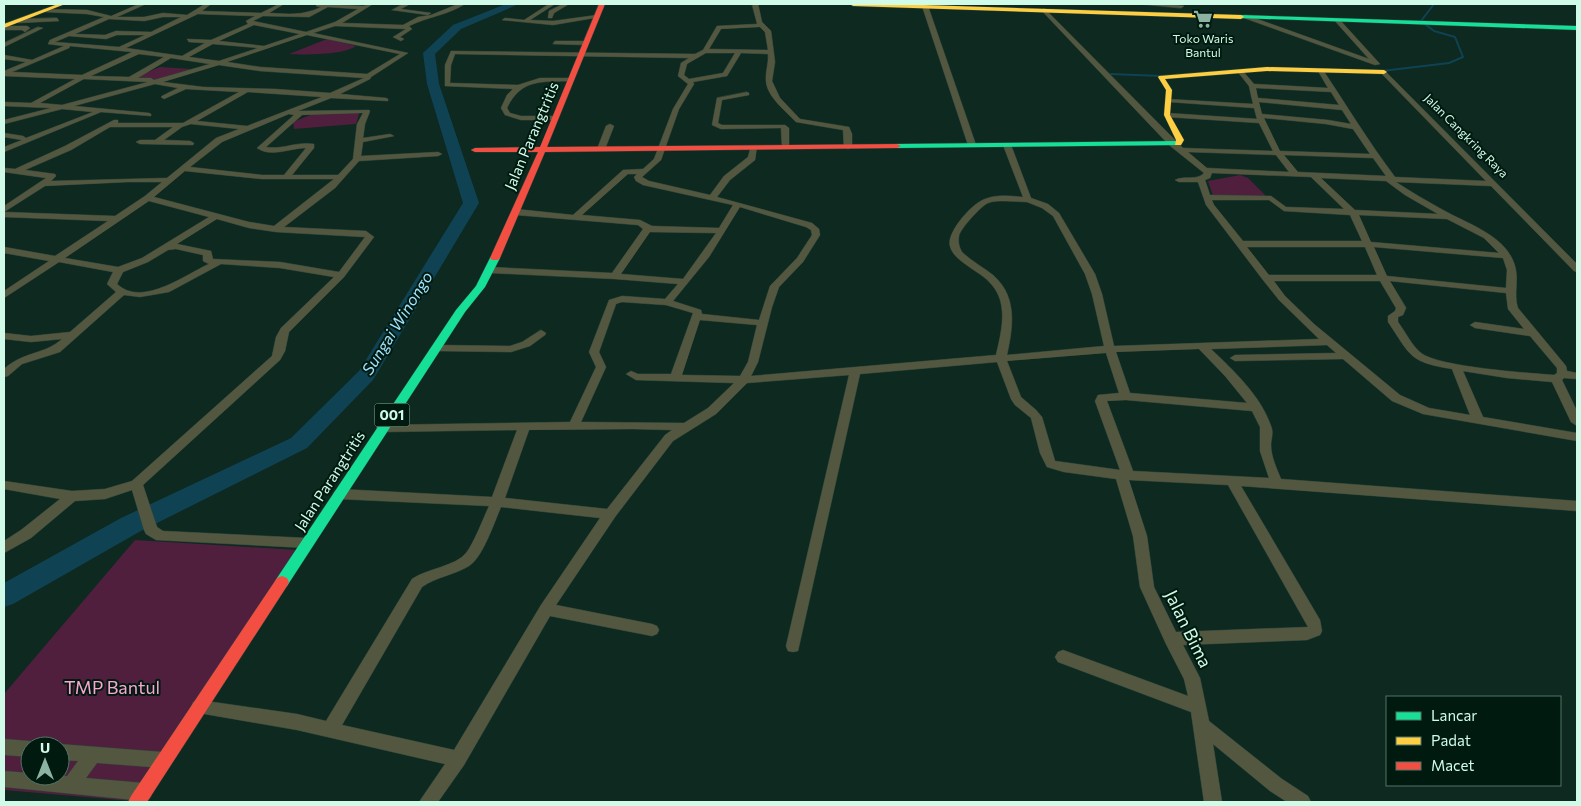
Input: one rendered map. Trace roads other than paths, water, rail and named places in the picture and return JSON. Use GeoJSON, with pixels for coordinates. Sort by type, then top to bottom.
{"type":"FeatureCollection","features":[{"type":"Feature","properties":{"kind":"main road"},"geometry":{"type":"LineString","coordinates":[[4,27],[62,4]]}},
{"type":"Feature","properties":{"kind":"main road","name":"Jalan Parangtritis"},"geometry":{"type":"LineString","coordinates":[[140,797],[382,428],[437,348],[460,310],[480,287],[490,270],[556,118],[602,4]]}},
{"type":"Feature","properties":{"kind":"main road"},"geometry":{"type":"LineString","coordinates":[[853,4],[1041,7],[1241,17],[1577,28]]}},
{"type":"Feature","properties":{"kind":"main road"},"geometry":{"type":"LineString","coordinates":[[1221,4],[1241,17]]}},
{"type":"Feature","properties":{"kind":"main road"},"geometry":{"type":"LineString","coordinates":[[475,150],[1007,145],[1177,147],[1180,142],[1167,114],[1169,90],[1160,79],[1161,77],[1240,71],[1381,69]]}},
{"type":"Feature","properties":{"kind":"street"},"geometry":{"type":"LineString","coordinates":[[142,4],[49,42],[70,46],[140,51],[264,70],[368,76]]}},
{"type":"Feature","properties":{"kind":"street"},"geometry":{"type":"LineString","coordinates":[[120,50],[196,12],[208,4]]}},
{"type":"Feature","properties":{"kind":"street"},"geometry":{"type":"LineString","coordinates":[[4,294],[56,258],[85,242],[148,198],[182,168],[219,140],[330,96],[368,78],[368,76],[406,53],[248,22],[282,4]]}},
{"type":"Feature","properties":{"kind":"street"},"geometry":{"type":"LineString","coordinates":[[316,4],[364,8]]}},
{"type":"Feature","properties":{"kind":"street"},"geometry":{"type":"LineString","coordinates":[[4,122],[156,82],[267,47],[334,24],[371,4]]}},
{"type":"Feature","properties":{"kind":"street"},"geometry":{"type":"LineString","coordinates":[[407,4],[395,10],[440,14]]}},
{"type":"Feature","properties":{"kind":"street"},"geometry":{"type":"LineString","coordinates":[[334,24],[406,27],[406,25],[420,18],[432,17],[462,4]]}},
{"type":"Feature","properties":{"kind":"street"},"geometry":{"type":"LineString","coordinates":[[525,21],[552,4]]}},
{"type":"Feature","properties":{"kind":"street"},"geometry":{"type":"LineString","coordinates":[[555,22],[549,14],[566,4]]}},
{"type":"Feature","properties":{"kind":"street"},"geometry":{"type":"LineString","coordinates":[[755,4],[761,25],[768,31],[772,62],[770,81],[772,92],[798,121],[846,129],[848,147]]}},
{"type":"Feature","properties":{"kind":"street"},"geometry":{"type":"LineString","coordinates":[[1144,4],[1180,5],[1193,15]]}},
{"type":"Feature","properties":{"kind":"street"},"geometry":{"type":"LineString","coordinates":[[196,12],[304,16],[326,6]]}},
{"type":"Feature","properties":{"kind":"street"},"geometry":{"type":"LineString","coordinates":[[925,6],[972,146]]}},
{"type":"Feature","properties":{"kind":"street"},"geometry":{"type":"LineString","coordinates":[[1041,7],[1177,147],[1206,170],[1494,184]]}},
{"type":"Feature","properties":{"kind":"street"},"geometry":{"type":"LineString","coordinates":[[97,14],[112,9]]}},
{"type":"Feature","properties":{"kind":"street"},"geometry":{"type":"LineString","coordinates":[[45,10],[97,14],[110,18],[144,19],[163,15],[187,16]]}},
{"type":"Feature","properties":{"kind":"street"},"geometry":{"type":"LineString","coordinates":[[1241,17],[1381,69]]}},
{"type":"Feature","properties":{"kind":"street"},"geometry":{"type":"LineString","coordinates":[[505,20],[555,22],[597,18]]}},
{"type":"Feature","properties":{"kind":"street"},"geometry":{"type":"LineString","coordinates":[[18,20],[57,20]]}},
{"type":"Feature","properties":{"kind":"street","name":"Jalan Cangkring Raya"},"geometry":{"type":"LineString","coordinates":[[1336,20],[1381,69],[1577,269]]}},
{"type":"Feature","properties":{"kind":"street"},"geometry":{"type":"LineString","coordinates":[[183,58],[212,42],[254,23]]}},
{"type":"Feature","properties":{"kind":"street"},"geometry":{"type":"LineString","coordinates":[[428,802],[458,759],[546,608],[610,514],[669,438],[712,411],[744,380],[753,362],[775,286],[800,260],[816,232],[809,225],[738,204],[642,181],[638,178],[657,160],[676,109],[691,86],[689,81],[681,76],[683,65],[704,51],[719,27],[761,25]]}},
{"type":"Feature","properties":{"kind":"street"},"geometry":{"type":"LineString","coordinates":[[346,30],[355,26]]}},
{"type":"Feature","properties":{"kind":"street"},"geometry":{"type":"LineString","coordinates":[[4,27],[27,28],[16,35]]}},
{"type":"Feature","properties":{"kind":"street"},"geometry":{"type":"LineString","coordinates":[[401,39],[396,37],[409,29],[406,27]]}},
{"type":"Feature","properties":{"kind":"street"},"geometry":{"type":"LineString","coordinates":[[4,45],[40,28]]}},
{"type":"Feature","properties":{"kind":"street"},"geometry":{"type":"LineString","coordinates":[[66,34],[106,37],[116,33],[153,33]]}},
{"type":"Feature","properties":{"kind":"street"},"geometry":{"type":"LineString","coordinates":[[328,38],[337,34]]}},
{"type":"Feature","properties":{"kind":"street"},"geometry":{"type":"LineString","coordinates":[[189,40],[267,47]]}},
{"type":"Feature","properties":{"kind":"street"},"geometry":{"type":"LineString","coordinates":[[555,43],[584,48],[696,56]]}},
{"type":"Feature","properties":{"kind":"street"},"geometry":{"type":"LineString","coordinates":[[4,74],[70,46]]}},
{"type":"Feature","properties":{"kind":"street"},"geometry":{"type":"LineString","coordinates":[[572,79],[540,80],[518,87],[447,85],[450,56],[453,52],[584,48]]}},
{"type":"Feature","properties":{"kind":"street"},"geometry":{"type":"LineString","coordinates":[[32,104],[83,77],[140,51]]}},
{"type":"Feature","properties":{"kind":"street"},"geometry":{"type":"LineString","coordinates":[[704,51],[771,52]]}},
{"type":"Feature","properties":{"kind":"street"},"geometry":{"type":"LineString","coordinates":[[689,81],[725,75],[738,52]]}},
{"type":"Feature","properties":{"kind":"street"},"geometry":{"type":"LineString","coordinates":[[124,89],[120,86],[170,56]]}},
{"type":"Feature","properties":{"kind":"street"},"geometry":{"type":"LineString","coordinates":[[4,57],[30,62]]}},
{"type":"Feature","properties":{"kind":"street"},"geometry":{"type":"LineString","coordinates":[[1240,71],[1252,86],[1260,119],[1278,152],[1295,174]]}},
{"type":"Feature","properties":{"kind":"street"},"geometry":{"type":"LineString","coordinates":[[1321,71],[1390,178],[1409,195],[1491,239],[1507,256],[1512,269],[1510,303],[1512,308],[1562,368],[1559,377],[1577,422]]}},
{"type":"Feature","properties":{"kind":"street"},"geometry":{"type":"LineString","coordinates":[[4,74],[132,78],[184,87],[386,100]]}},
{"type":"Feature","properties":{"kind":"street"},"geometry":{"type":"LineString","coordinates":[[1252,86],[1333,90]]}},
{"type":"Feature","properties":{"kind":"street"},"geometry":{"type":"LineString","coordinates":[[164,97],[184,87]]}},
{"type":"Feature","properties":{"kind":"street"},"geometry":{"type":"LineString","coordinates":[[518,87],[510,95],[504,108],[506,114],[515,117],[556,118]]}},
{"type":"Feature","properties":{"kind":"street"},"geometry":{"type":"LineString","coordinates":[[157,142],[179,126],[191,122],[247,90]]}},
{"type":"Feature","properties":{"kind":"street"},"geometry":{"type":"LineString","coordinates":[[747,94],[719,99],[714,124],[721,127],[783,126],[785,128],[786,147]]}},
{"type":"Feature","properties":{"kind":"street"},"geometry":{"type":"LineString","coordinates":[[1169,100],[1345,108]]}},
{"type":"Feature","properties":{"kind":"street"},"geometry":{"type":"LineString","coordinates":[[4,104],[32,104],[149,115]]}},
{"type":"Feature","properties":{"kind":"street"},"geometry":{"type":"LineString","coordinates":[[276,229],[342,177],[357,159],[361,124],[366,110],[299,114],[284,113]]}},
{"type":"Feature","properties":{"kind":"street"},"geometry":{"type":"LineString","coordinates":[[4,150],[100,111]]}},
{"type":"Feature","properties":{"kind":"street"},"geometry":{"type":"LineString","coordinates":[[15,172],[68,148],[129,114]]}},
{"type":"Feature","properties":{"kind":"street"},"geometry":{"type":"LineString","coordinates":[[284,178],[311,146],[303,145],[270,150],[261,148],[299,114]]}},
{"type":"Feature","properties":{"kind":"street"},"geometry":{"type":"LineString","coordinates":[[1167,114],[1328,122],[1331,124],[1356,126]]}},
{"type":"Feature","properties":{"kind":"street"},"geometry":{"type":"LineString","coordinates":[[191,122],[247,128]]}},
{"type":"Feature","properties":{"kind":"street"},"geometry":{"type":"LineString","coordinates":[[109,125],[179,126]]}},
{"type":"Feature","properties":{"kind":"street"},"geometry":{"type":"LineString","coordinates":[[601,149],[610,126]]}},
{"type":"Feature","properties":{"kind":"street"},"geometry":{"type":"LineString","coordinates":[[4,135],[23,138]]}},
{"type":"Feature","properties":{"kind":"street"},"geometry":{"type":"LineString","coordinates":[[358,141],[390,136]]}},
{"type":"Feature","properties":{"kind":"street"},"geometry":{"type":"LineString","coordinates":[[140,142],[190,144]]}},
{"type":"Feature","properties":{"kind":"street"},"geometry":{"type":"LineString","coordinates":[[1007,145],[1028,200]]}},
{"type":"Feature","properties":{"kind":"street"},"geometry":{"type":"LineString","coordinates":[[1177,147],[1375,156]]}},
{"type":"Feature","properties":{"kind":"street"},"geometry":{"type":"LineString","coordinates":[[712,198],[727,178],[752,158],[754,148]]}},
{"type":"Feature","properties":{"kind":"street"},"geometry":{"type":"LineString","coordinates":[[357,159],[438,154]]}},
{"type":"Feature","properties":{"kind":"street"},"geometry":{"type":"LineString","coordinates":[[182,168],[246,176],[284,178],[342,177]]}},
{"type":"Feature","properties":{"kind":"street"},"geometry":{"type":"LineString","coordinates":[[4,170],[52,176],[4,210]]}},
{"type":"Feature","properties":{"kind":"street"},"geometry":{"type":"LineString","coordinates":[[1179,180],[1201,179],[1208,174],[1206,170]]}},
{"type":"Feature","properties":{"kind":"street"},"geometry":{"type":"LineString","coordinates":[[574,217],[626,172],[645,171]]}},
{"type":"Feature","properties":{"kind":"street"},"geometry":{"type":"LineString","coordinates":[[75,183],[90,173]]}},
{"type":"Feature","properties":{"kind":"street"},"geometry":{"type":"LineString","coordinates":[[1313,175],[1356,218],[1383,278],[1401,308],[1400,313],[1392,316],[1392,320],[1416,355],[1429,362],[1507,375],[1577,376]]}},
{"type":"Feature","properties":{"kind":"street"},"geometry":{"type":"LineString","coordinates":[[1201,179],[1206,197],[1266,278],[1295,312],[1396,398],[1427,411],[1577,437]]}},
{"type":"Feature","properties":{"kind":"street"},"geometry":{"type":"LineString","coordinates":[[43,184],[168,180]]}},
{"type":"Feature","properties":{"kind":"street"},"geometry":{"type":"LineString","coordinates":[[1206,197],[1271,198],[1284,209],[1449,217]]}},
{"type":"Feature","properties":{"kind":"street"},"geometry":{"type":"LineString","coordinates":[[5,487],[72,496],[105,494],[136,484],[276,358],[280,352],[281,337],[285,330],[341,275],[369,240],[368,236],[276,229],[237,223],[148,198]]}},
{"type":"Feature","properties":{"kind":"street"},"geometry":{"type":"LineString","coordinates":[[1254,407],[1126,396],[1110,349],[1094,284],[1067,232],[1050,209],[1040,203],[1028,200],[986,201],[960,226],[954,238],[958,254],[985,272],[1001,290],[1008,321],[1007,335],[1001,357],[1016,398],[1035,414],[1038,420],[1045,454],[1051,464],[1064,468],[1125,475],[1277,483],[1577,506]]}},
{"type":"Feature","properties":{"kind":"street"},"geometry":{"type":"LineString","coordinates":[[667,302],[722,231],[738,204]]}},
{"type":"Feature","properties":{"kind":"street"},"geometry":{"type":"LineString","coordinates":[[516,212],[644,224],[648,228],[722,231]]}},
{"type":"Feature","properties":{"kind":"street"},"geometry":{"type":"LineString","coordinates":[[4,215],[118,219]]}},
{"type":"Feature","properties":{"kind":"street"},"geometry":{"type":"LineString","coordinates":[[4,250],[119,270],[145,260],[214,217]]}},
{"type":"Feature","properties":{"kind":"street"},"geometry":{"type":"LineString","coordinates":[[615,276],[648,228]]}},
{"type":"Feature","properties":{"kind":"street"},"geometry":{"type":"LineString","coordinates":[[1240,244],[1367,244],[1507,256]]}},
{"type":"Feature","properties":{"kind":"street"},"geometry":{"type":"LineString","coordinates":[[168,247],[176,246],[208,253],[208,262],[220,264],[280,265],[341,275]]}},
{"type":"Feature","properties":{"kind":"street"},"geometry":{"type":"LineString","coordinates":[[4,374],[18,362],[56,350],[122,292],[160,291],[176,286],[200,271],[220,264]]}},
{"type":"Feature","properties":{"kind":"street"},"geometry":{"type":"LineString","coordinates":[[119,270],[112,284],[122,292]]}},
{"type":"Feature","properties":{"kind":"street"},"geometry":{"type":"LineString","coordinates":[[490,270],[615,276],[684,282]]}},
{"type":"Feature","properties":{"kind":"street"},"geometry":{"type":"LineString","coordinates":[[1266,278],[1383,278],[1512,291]]}},
{"type":"Feature","properties":{"kind":"street"},"geometry":{"type":"LineString","coordinates":[[573,427],[601,367],[594,352],[612,302],[622,299],[667,302],[698,312],[698,317],[675,378]]}},
{"type":"Feature","properties":{"kind":"street"},"geometry":{"type":"LineString","coordinates":[[698,317],[763,323]]}},
{"type":"Feature","properties":{"kind":"street"},"geometry":{"type":"LineString","coordinates":[[1475,325],[1532,333]]}},
{"type":"Feature","properties":{"kind":"street"},"geometry":{"type":"LineString","coordinates":[[437,348],[511,349],[526,344],[541,333]]}},
{"type":"Feature","properties":{"kind":"street"},"geometry":{"type":"LineString","coordinates":[[4,336],[31,339],[72,335]]}},
{"type":"Feature","properties":{"kind":"street"},"geometry":{"type":"LineString","coordinates":[[630,374],[636,377],[744,380],[1110,349],[1329,342]]}},
{"type":"Feature","properties":{"kind":"street"},"geometry":{"type":"LineString","coordinates":[[1202,346],[1231,375],[1267,429],[1265,447],[1277,483]]}},
{"type":"Feature","properties":{"kind":"street"},"geometry":{"type":"LineString","coordinates":[[1236,358],[1348,356]]}},
{"type":"Feature","properties":{"kind":"street"},"geometry":{"type":"LineString","coordinates":[[1456,367],[1478,420]]}},
{"type":"Feature","properties":{"kind":"street"},"geometry":{"type":"LineString","coordinates":[[793,646],[855,371]]}},
{"type":"Feature","properties":{"kind":"street","name":"Jalan Bima"},"geometry":{"type":"LineString","coordinates":[[1126,396],[1105,397],[1102,398],[1101,402],[1125,475],[1140,536],[1147,586],[1171,639],[1192,678],[1202,726],[1213,802]]}},
{"type":"Feature","properties":{"kind":"street"},"geometry":{"type":"LineString","coordinates":[[382,428],[633,425],[687,428]]}},
{"type":"Feature","properties":{"kind":"street"},"geometry":{"type":"LineString","coordinates":[[330,730],[417,583],[432,573],[465,563],[471,558],[497,502],[524,427]]}},
{"type":"Feature","properties":{"kind":"street"},"geometry":{"type":"LineString","coordinates":[[1171,639],[1307,634],[1315,631],[1316,624],[1231,480]]}},
{"type":"Feature","properties":{"kind":"street"},"geometry":{"type":"LineString","coordinates":[[136,484],[142,510],[150,530],[161,536],[307,543]]}},
{"type":"Feature","properties":{"kind":"street"},"geometry":{"type":"LineString","coordinates":[[339,494],[497,502],[610,514]]}},
{"type":"Feature","properties":{"kind":"street"},"geometry":{"type":"LineString","coordinates":[[4,548],[26,534],[72,496]]}},
{"type":"Feature","properties":{"kind":"street"},"geometry":{"type":"LineString","coordinates":[[546,608],[652,630]]}},
{"type":"Feature","properties":{"kind":"street"},"geometry":{"type":"LineString","coordinates":[[1063,657],[1198,707]]}},
{"type":"Feature","properties":{"kind":"street"},"geometry":{"type":"LineString","coordinates":[[199,707],[297,722],[458,759]]}},
{"type":"Feature","properties":{"kind":"street"},"geometry":{"type":"LineString","coordinates":[[1202,726],[1276,785],[1302,802]]}},
{"type":"Feature","properties":{"kind":"street"},"geometry":{"type":"LineString","coordinates":[[4,747],[20,748]]}},
{"type":"Feature","properties":{"kind":"street"},"geometry":{"type":"LineString","coordinates":[[70,753],[165,760]]}},
{"type":"Feature","properties":{"kind":"street"},"geometry":{"type":"LineString","coordinates":[[71,785],[93,754]]}},
{"type":"Feature","properties":{"kind":"street"},"geometry":{"type":"LineString","coordinates":[[4,779],[71,785],[140,797]]}},
{"type":"Feature","properties":{"kind":"waterway","name":"Sungai Winongo"},"geometry":{"type":"LineString","coordinates":[[4,596],[130,525],[299,443],[366,375],[471,203],[433,84],[429,53],[457,27],[514,4]]}},
{"type":"Feature","properties":{"kind":"waterway"},"geometry":{"type":"LineString","coordinates":[[1382,71],[1449,63],[1463,57],[1455,37],[1434,31],[1421,21],[1434,4]]}},
{"type":"Feature","properties":{"kind":"waterway"},"geometry":{"type":"LineString","coordinates":[[1111,74],[1161,76]]}},
{"type":"Feature","properties":{"kind":"place","name":"Toko Waris Bantul"},"geometry":{"type":"Point","coordinates":[1203,19]}},
{"type":"Feature","properties":{"kind":"park label","name":"TMP Bantul"},"geometry":{"type":"Point","coordinates":[112,688]}}]}
